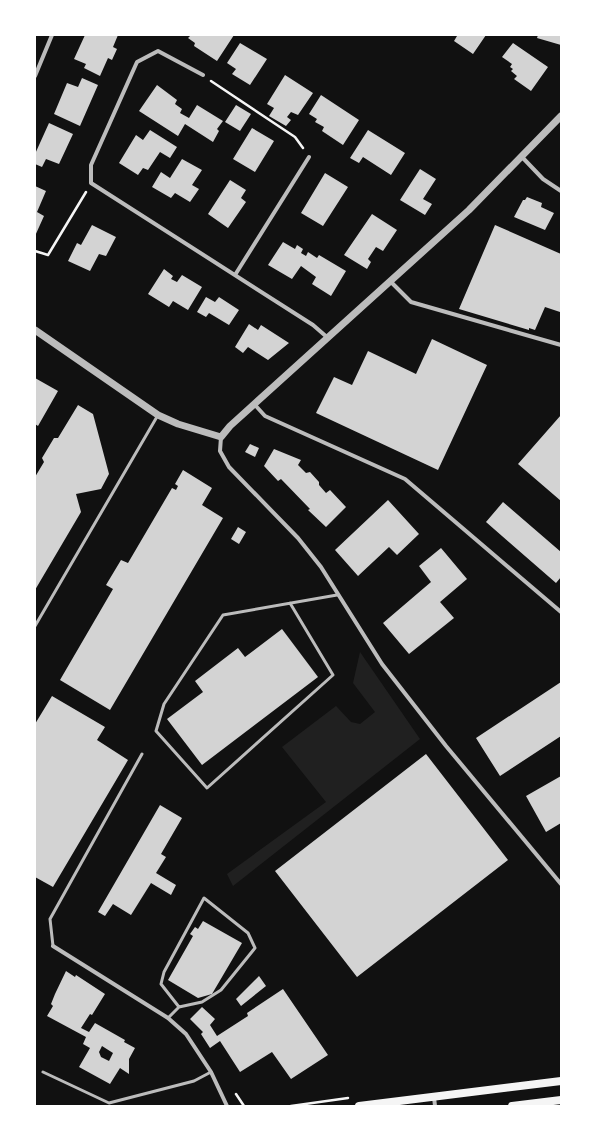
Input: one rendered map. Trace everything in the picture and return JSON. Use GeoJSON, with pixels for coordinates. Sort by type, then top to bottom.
{"type":"FeatureCollection","features":[{"type":"Feature","properties":{"kind":"main road"},"geometry":{"type":"LineString","coordinates":[[358,1106],[561,1081]]}},
{"type":"Feature","properties":{"kind":"main road"},"geometry":{"type":"LineString","coordinates":[[512,1106],[561,1100]]}},
{"type":"Feature","properties":{"kind":"street"},"geometry":{"type":"LineString","coordinates":[[35,76],[52,35]]}},
{"type":"Feature","properties":{"kind":"street"},"geometry":{"type":"LineString","coordinates":[[203,75],[158,51],[137,62],[91,165],[91,183],[313,325],[329,338]]}},
{"type":"Feature","properties":{"kind":"street"},"geometry":{"type":"LineString","coordinates":[[561,116],[469,210],[230,426],[221,437],[220,451],[229,467],[298,538],[321,567],[337,595],[382,664],[446,746],[561,884]]}},
{"type":"Feature","properties":{"kind":"street"},"geometry":{"type":"LineString","coordinates":[[235,275],[309,157]]}},
{"type":"Feature","properties":{"kind":"street"},"geometry":{"type":"LineString","coordinates":[[522,157],[543,179],[561,190]]}},
{"type":"Feature","properties":{"kind":"street"},"geometry":{"type":"LineString","coordinates":[[391,282],[411,302],[561,345]]}},
{"type":"Feature","properties":{"kind":"street"},"geometry":{"type":"LineString","coordinates":[[35,330],[158,415],[178,424],[221,437]]}},
{"type":"Feature","properties":{"kind":"street"},"geometry":{"type":"LineString","coordinates":[[255,405],[265,416],[405,479],[561,612]]}},
{"type":"Feature","properties":{"kind":"street"},"geometry":{"type":"LineString","coordinates":[[53,946],[168,1018],[186,1034],[211,1072],[227,1106]]}},
{"type":"Feature","properties":{"kind":"street"},"geometry":{"type":"LineString","coordinates":[[434,1096],[435,1106]]}},
{"type":"Feature","properties":{"kind":"lane"},"geometry":{"type":"LineString","coordinates":[[35,626],[158,415]]}},
{"type":"Feature","properties":{"kind":"lane"},"geometry":{"type":"LineString","coordinates":[[290,603],[333,675],[207,788],[156,731],[164,704],[223,616],[290,603],[337,595]]}},
{"type":"Feature","properties":{"kind":"lane"},"geometry":{"type":"LineString","coordinates":[[53,946],[50,919],[142,754]]}},
{"type":"Feature","properties":{"kind":"lane"},"geometry":{"type":"LineString","coordinates":[[168,1018],[179,1007],[202,1002],[221,990],[255,948],[248,933],[204,898],[164,972],[161,984],[179,1007]]}},
{"type":"Feature","properties":{"kind":"lane"},"geometry":{"type":"LineString","coordinates":[[43,1072],[109,1103],[194,1081],[211,1072]]}},
{"type":"Feature","properties":{"kind":"path"},"geometry":{"type":"LineString","coordinates":[[203,75],[295,137],[309,157]]}},
{"type":"Feature","properties":{"kind":"path"},"geometry":{"type":"LineString","coordinates":[[35,251],[48,255],[91,183]]}},
{"type":"Feature","properties":{"kind":"shaded area"},"geometry":{"type":"Polygon","coordinates":[[[360,652],[420,739],[233,886],[227,874],[326,802],[282,747],[336,706],[351,722],[360,724],[375,712],[353,683],[360,652]]]}},
{"type":"Feature","properties":{"kind":"building"},"geometry":{"type":"Polygon","coordinates":[[[85,35],[118,35],[113,47],[117,49],[112,60],[108,58],[100,76],[84,68],[86,64],[74,59],[85,35]]]}},
{"type":"Feature","properties":{"kind":"building"},"geometry":{"type":"Polygon","coordinates":[[[191,35],[234,35],[217,61],[194,46],[195,43],[188,38],[191,35]]]}},
{"type":"Feature","properties":{"kind":"building"},"geometry":{"type":"Polygon","coordinates":[[[455,35],[486,35],[473,54],[454,41],[457,36],[455,35]]]}},
{"type":"Feature","properties":{"kind":"building"},"geometry":{"type":"Polygon","coordinates":[[[538,35],[561,35],[561,45],[537,38],[538,35]]]}},
{"type":"Feature","properties":{"kind":"building"},"geometry":{"type":"Polygon","coordinates":[[[240,43],[267,59],[250,85],[232,74],[236,69],[227,63],[240,43]]]}},
{"type":"Feature","properties":{"kind":"building"},"geometry":{"type":"Polygon","coordinates":[[[513,43],[548,67],[531,91],[514,79],[517,76],[511,71],[513,69],[510,67],[512,64],[502,57],[513,43]]]}},
{"type":"Feature","properties":{"kind":"building"},"geometry":{"type":"Polygon","coordinates":[[[285,75],[313,93],[298,115],[291,112],[287,117],[291,120],[286,126],[269,116],[274,108],[267,104],[285,75]]]}},
{"type":"Feature","properties":{"kind":"building"},"geometry":{"type":"Polygon","coordinates":[[[82,78],[98,85],[80,126],[54,114],[67,83],[78,87],[82,78]]]}},
{"type":"Feature","properties":{"kind":"building"},"geometry":{"type":"Polygon","coordinates":[[[157,85],[177,100],[175,104],[182,109],[180,113],[189,118],[197,105],[223,121],[217,129],[219,131],[213,142],[185,124],[178,136],[139,111],[157,85]]]}},
{"type":"Feature","properties":{"kind":"building"},"geometry":{"type":"Polygon","coordinates":[[[321,95],[359,120],[343,145],[322,131],[324,127],[315,122],[317,119],[309,114],[321,95]]]}},
{"type":"Feature","properties":{"kind":"building"},"geometry":{"type":"Polygon","coordinates":[[[236,105],[251,114],[240,131],[225,122],[236,105]]]}},
{"type":"Feature","properties":{"kind":"building"},"geometry":{"type":"Polygon","coordinates":[[[49,123],[73,134],[59,164],[46,159],[42,167],[35,164],[35,154],[49,123]]]}},
{"type":"Feature","properties":{"kind":"building"},"geometry":{"type":"Polygon","coordinates":[[[252,128],[274,141],[255,172],[233,159],[252,128]]]}},
{"type":"Feature","properties":{"kind":"building"},"geometry":{"type":"Polygon","coordinates":[[[150,130],[177,147],[170,158],[160,152],[148,170],[143,168],[138,175],[119,163],[136,135],[143,140],[150,130]]]}},
{"type":"Feature","properties":{"kind":"building"},"geometry":{"type":"Polygon","coordinates":[[[368,130],[405,153],[391,175],[363,157],[359,163],[350,158],[368,130]]]}},
{"type":"Feature","properties":{"kind":"building"},"geometry":{"type":"Polygon","coordinates":[[[182,159],[202,170],[192,185],[199,189],[190,202],[175,193],[171,198],[152,187],[161,172],[170,178],[182,159]]]}},
{"type":"Feature","properties":{"kind":"building"},"geometry":{"type":"Polygon","coordinates":[[[420,169],[436,179],[423,199],[432,204],[425,215],[400,200],[420,169]]]}},
{"type":"Feature","properties":{"kind":"building"},"geometry":{"type":"Polygon","coordinates":[[[325,173],[348,187],[323,226],[301,213],[325,173]]]}},
{"type":"Feature","properties":{"kind":"building"},"geometry":{"type":"Polygon","coordinates":[[[230,180],[246,190],[241,198],[246,202],[228,228],[208,214],[230,180]]]}},
{"type":"Feature","properties":{"kind":"building"},"geometry":{"type":"Polygon","coordinates":[[[35,186],[46,191],[37,212],[44,216],[35,236],[35,186]]]}},
{"type":"Feature","properties":{"kind":"building"},"geometry":{"type":"Polygon","coordinates":[[[527,197],[542,203],[541,207],[554,213],[545,230],[514,217],[523,200],[527,197]]]}},
{"type":"Feature","properties":{"kind":"building"},"geometry":{"type":"Polygon","coordinates":[[[372,214],[397,230],[383,251],[376,247],[368,259],[371,262],[367,269],[344,255],[372,214]]]}},
{"type":"Feature","properties":{"kind":"building"},"geometry":{"type":"Polygon","coordinates":[[[92,225],[116,237],[106,256],[99,254],[90,271],[68,261],[77,243],[81,245],[92,225]]]}},
{"type":"Feature","properties":{"kind":"building"},"geometry":{"type":"Polygon","coordinates":[[[495,225],[561,254],[560,312],[545,307],[535,330],[529,328],[529,330],[459,309],[495,225]]]}},
{"type":"Feature","properties":{"kind":"building"},"geometry":{"type":"Polygon","coordinates":[[[283,242],[295,249],[297,245],[303,249],[301,253],[306,256],[308,252],[317,258],[319,255],[346,271],[331,296],[312,284],[316,277],[301,266],[292,279],[268,265],[283,242]]]}},
{"type":"Feature","properties":{"kind":"building"},"geometry":{"type":"Polygon","coordinates":[[[164,269],[173,276],[171,279],[177,282],[182,275],[202,287],[188,310],[173,301],[169,307],[148,294],[164,269]]]}},
{"type":"Feature","properties":{"kind":"building"},"geometry":{"type":"Polygon","coordinates":[[[206,297],[215,302],[219,297],[239,310],[229,325],[209,313],[206,317],[197,312],[206,297]]]}},
{"type":"Feature","properties":{"kind":"building"},"geometry":{"type":"Polygon","coordinates":[[[249,324],[258,330],[261,325],[289,343],[268,360],[248,347],[243,353],[235,347],[249,324]]]}},
{"type":"Feature","properties":{"kind":"building"},"geometry":{"type":"Polygon","coordinates":[[[432,339],[487,365],[438,470],[316,413],[334,377],[352,385],[368,351],[416,374],[432,339]]]}},
{"type":"Feature","properties":{"kind":"building"},"geometry":{"type":"Polygon","coordinates":[[[35,378],[58,391],[38,426],[35,424],[35,378]]]}},
{"type":"Feature","properties":{"kind":"building"},"geometry":{"type":"Polygon","coordinates":[[[78,405],[93,414],[109,474],[101,489],[76,494],[81,512],[35,590],[35,477],[44,462],[42,458],[54,438],[58,438],[78,405]]]}},
{"type":"Feature","properties":{"kind":"building"},"geometry":{"type":"Polygon","coordinates":[[[561,415],[561,501],[518,464],[561,415]]]}},
{"type":"Feature","properties":{"kind":"building"},"geometry":{"type":"Polygon","coordinates":[[[250,444],[259,448],[255,457],[245,452],[250,444]]]}},
{"type":"Feature","properties":{"kind":"building"},"geometry":{"type":"Polygon","coordinates":[[[274,449],[301,460],[298,465],[306,473],[310,472],[326,493],[330,490],[346,507],[326,527],[308,510],[310,509],[281,479],[278,481],[264,466],[274,449]]]}},
{"type":"Feature","properties":{"kind":"building"},"geometry":{"type":"Polygon","coordinates":[[[183,470],[212,488],[202,505],[223,518],[110,710],[60,680],[113,589],[106,585],[121,560],[128,563],[172,488],[176,490],[178,486],[175,484],[183,470]]]}},
{"type":"Feature","properties":{"kind":"building"},"geometry":{"type":"Polygon","coordinates":[[[388,500],[419,534],[397,555],[389,547],[358,576],[335,550],[388,500]]]}},
{"type":"Feature","properties":{"kind":"building"},"geometry":{"type":"Polygon","coordinates":[[[503,502],[561,552],[561,577],[556,583],[486,522],[503,502]]]}},
{"type":"Feature","properties":{"kind":"building"},"geometry":{"type":"Polygon","coordinates":[[[238,527],[246,532],[239,544],[231,539],[238,527]]]}},
{"type":"Feature","properties":{"kind":"building"},"geometry":{"type":"Polygon","coordinates":[[[441,548],[467,579],[440,602],[454,618],[409,654],[383,623],[431,582],[419,566],[441,548]]]}},
{"type":"Feature","properties":{"kind":"building"},"geometry":{"type":"Polygon","coordinates":[[[282,629],[318,677],[202,765],[167,719],[203,692],[195,681],[238,648],[245,657],[282,629]]]}},
{"type":"Feature","properties":{"kind":"building"},"geometry":{"type":"Polygon","coordinates":[[[561,682],[561,736],[500,776],[476,738],[561,682]]]}},
{"type":"Feature","properties":{"kind":"building"},"geometry":{"type":"Polygon","coordinates":[[[52,696],[105,727],[97,740],[128,760],[53,887],[35,877],[35,724],[52,696]]]}},
{"type":"Feature","properties":{"kind":"building"},"geometry":{"type":"Polygon","coordinates":[[[426,754],[508,860],[357,977],[275,871],[426,754]]]}},
{"type":"Feature","properties":{"kind":"building"},"geometry":{"type":"Polygon","coordinates":[[[561,776],[561,823],[546,832],[526,796],[561,776]]]}},
{"type":"Feature","properties":{"kind":"building"},"geometry":{"type":"Polygon","coordinates":[[[160,805],[182,818],[161,854],[166,857],[156,873],[176,885],[171,895],[151,883],[131,915],[113,904],[105,916],[98,912],[160,805]]]}},
{"type":"Feature","properties":{"kind":"building"},"geometry":{"type":"Polygon","coordinates":[[[203,921],[242,943],[212,994],[198,998],[168,980],[193,936],[190,934],[195,927],[198,929],[203,921]]]}},
{"type":"Feature","properties":{"kind":"building"},"geometry":{"type":"Polygon","coordinates":[[[66,971],[75,977],[76,975],[105,994],[92,1015],[90,1014],[81,1028],[89,1032],[95,1023],[125,1040],[124,1042],[135,1048],[129,1059],[129,1074],[120,1068],[110,1084],[79,1067],[90,1048],[83,1044],[86,1037],[47,1016],[53,1006],[51,1004],[66,971]],[[102,1046],[99,1052],[101,1057],[109,1061],[113,1053],[102,1046]]]}},
{"type":"Feature","properties":{"kind":"building"},"geometry":{"type":"Polygon","coordinates":[[[259,976],[266,986],[241,1006],[236,999],[259,976]]]}},
{"type":"Feature","properties":{"kind":"building"},"geometry":{"type":"Polygon","coordinates":[[[283,989],[328,1055],[291,1079],[272,1052],[240,1072],[220,1041],[210,1048],[201,1034],[203,1032],[190,1019],[202,1007],[215,1019],[210,1025],[217,1036],[248,1016],[247,1013],[283,989]]]}}]}
